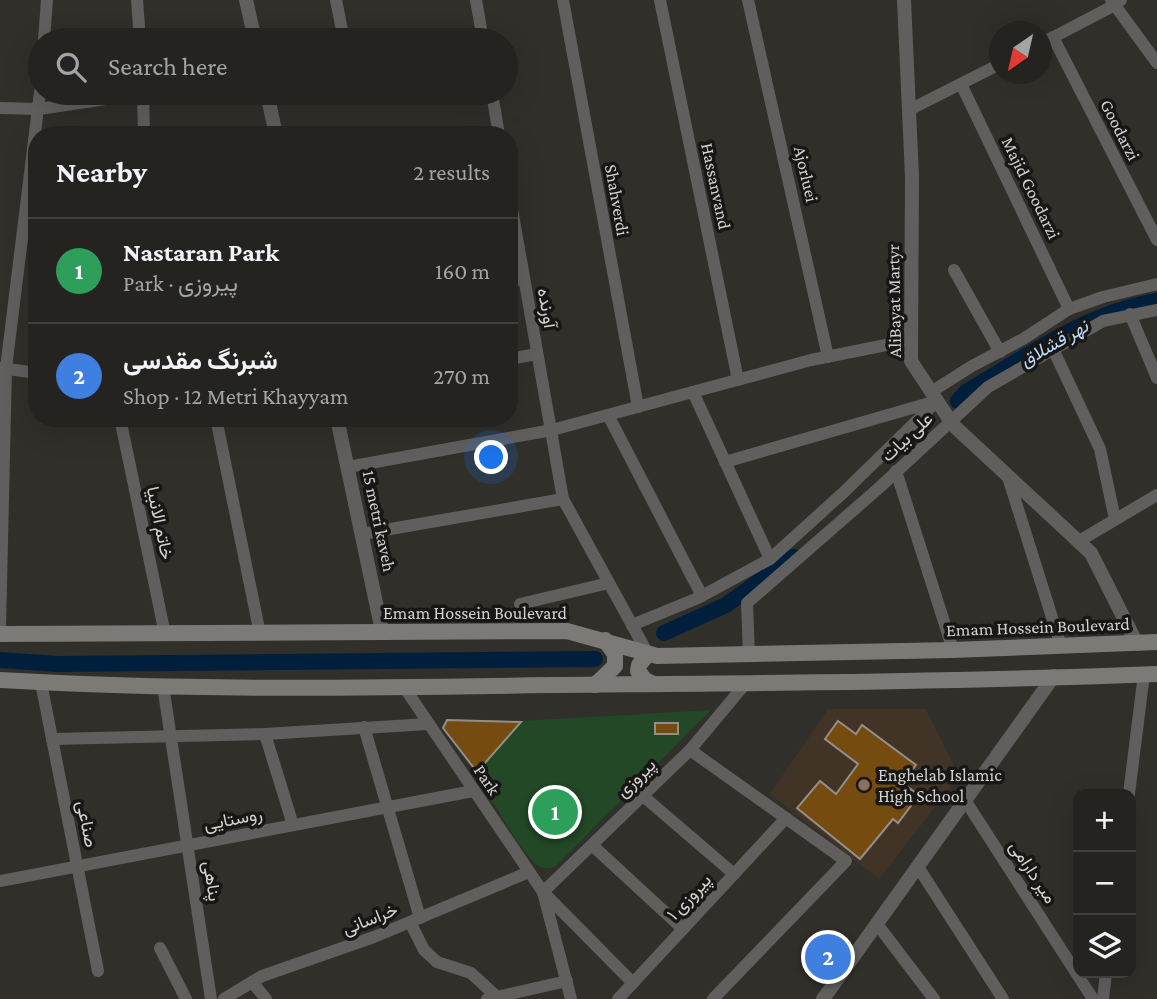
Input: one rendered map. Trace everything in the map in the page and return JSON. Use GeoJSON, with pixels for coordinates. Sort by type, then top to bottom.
{"type":"FeatureCollection","features":[{"type":"Feature","properties":{"kind":"main road","name":"Emam Hossein Boulevard"},"geometry":{"type":"LineString","coordinates":[[0,634],[567,631],[648,654],[953,650],[1157,642]]}},
{"type":"Feature","properties":{"kind":"main road"},"geometry":{"type":"LineString","coordinates":[[595,685],[615,666],[615,654],[605,640]]}},
{"type":"Feature","properties":{"kind":"main road"},"geometry":{"type":"LineString","coordinates":[[648,654],[639,665],[638,671],[645,680],[654,684]]}},
{"type":"Feature","properties":{"kind":"main road"},"geometry":{"type":"LineString","coordinates":[[0,680],[163,686],[404,687],[1150,674]]}},
{"type":"Feature","properties":{"kind":"street"},"geometry":{"type":"LineString","coordinates":[[45,28],[47,0]]}},
{"type":"Feature","properties":{"kind":"street"},"geometry":{"type":"LineString","coordinates":[[137,0],[138,28]]}},
{"type":"Feature","properties":{"kind":"street"},"geometry":{"type":"LineString","coordinates":[[246,0],[252,28]]}},
{"type":"Feature","properties":{"kind":"street"},"geometry":{"type":"LineString","coordinates":[[337,0],[342,28]]}},
{"type":"Feature","properties":{"kind":"street"},"geometry":{"type":"LineString","coordinates":[[476,0],[479,28]]}},
{"type":"Feature","properties":{"kind":"street","name":"Shahverdi"},"geometry":{"type":"LineString","coordinates":[[563,0],[638,407]]}},
{"type":"Feature","properties":{"kind":"street","name":"Hassanvand"},"geometry":{"type":"LineString","coordinates":[[660,0],[738,380]]}},
{"type":"Feature","properties":{"kind":"street","name":"Ajorluei"},"geometry":{"type":"LineString","coordinates":[[748,0],[828,357]]}},
{"type":"Feature","properties":{"kind":"street","name":"AliBayat Martyr"},"geometry":{"type":"LineString","coordinates":[[904,0],[912,177],[911,361],[950,421],[1091,553],[1137,644]]}},
{"type":"Feature","properties":{"kind":"street"},"geometry":{"type":"LineString","coordinates":[[1052,37],[1116,2],[1157,63]]}},
{"type":"Feature","properties":{"kind":"street","name":"Goodarzi"},"geometry":{"type":"LineString","coordinates":[[1052,49],[1157,240]]}},
{"type":"Feature","properties":{"kind":"street"},"geometry":{"type":"LineString","coordinates":[[909,110],[989,69]]}},
{"type":"Feature","properties":{"kind":"street","name":"Majid Goodarzi"},"geometry":{"type":"LineString","coordinates":[[961,83],[1069,309]]}},
{"type":"Feature","properties":{"kind":"street"},"geometry":{"type":"LineString","coordinates":[[38,126],[39,105]]}},
{"type":"Feature","properties":{"kind":"street"},"geometry":{"type":"LineString","coordinates":[[0,108],[39,109],[65,105]]}},
{"type":"Feature","properties":{"kind":"street"},"geometry":{"type":"LineString","coordinates":[[144,105],[144,126]]}},
{"type":"Feature","properties":{"kind":"street"},"geometry":{"type":"LineString","coordinates":[[270,105],[274,126]]}},
{"type":"Feature","properties":{"kind":"street"},"geometry":{"type":"LineString","coordinates":[[494,105],[498,126]]}},
{"type":"Feature","properties":{"kind":"street"},"geometry":{"type":"LineString","coordinates":[[0,628],[3,368],[28,239]]}},
{"type":"Feature","properties":{"kind":"street","name":"آورنده"},"geometry":{"type":"LineString","coordinates":[[518,246],[563,499],[648,654]]}},
{"type":"Feature","properties":{"kind":"street"},"geometry":{"type":"LineString","coordinates":[[954,270],[1000,352]]}},
{"type":"Feature","properties":{"kind":"street"},"geometry":{"type":"LineString","coordinates":[[518,280],[524,278]]}},
{"type":"Feature","properties":{"kind":"street"},"geometry":{"type":"LineString","coordinates":[[725,462],[934,396],[1069,309],[1103,297],[1157,284]]}},
{"type":"Feature","properties":{"kind":"street","name":"علی بیات"},"geometry":{"type":"LineString","coordinates":[[749,654],[747,603],[988,387],[1103,321],[1157,310]]}},
{"type":"Feature","properties":{"kind":"street"},"geometry":{"type":"LineString","coordinates":[[1130,314],[1157,378]]}},
{"type":"Feature","properties":{"kind":"street"},"geometry":{"type":"LineString","coordinates":[[348,467],[552,430],[828,357],[911,340]]}},
{"type":"Feature","properties":{"kind":"street"},"geometry":{"type":"LineString","coordinates":[[1052,349],[1100,449],[1115,519]]}},
{"type":"Feature","properties":{"kind":"street"},"geometry":{"type":"LineString","coordinates":[[518,357],[537,354]]}},
{"type":"Feature","properties":{"kind":"street"},"geometry":{"type":"LineString","coordinates":[[3,368],[28,372]]}},
{"type":"Feature","properties":{"kind":"street"},"geometry":{"type":"LineString","coordinates":[[693,392],[770,559]]}},
{"type":"Feature","properties":{"kind":"street","name":"علی بیات"},"geometry":{"type":"LineString","coordinates":[[632,625],[702,596],[770,559],[844,492],[934,396]]}},
{"type":"Feature","properties":{"kind":"street"},"geometry":{"type":"LineString","coordinates":[[608,415],[702,596]]}},
{"type":"Feature","properties":{"kind":"street","name":"خاتم الانبیا"},"geometry":{"type":"LineString","coordinates":[[122,427],[165,634]]}},
{"type":"Feature","properties":{"kind":"street"},"geometry":{"type":"LineString","coordinates":[[218,427],[260,634]]}},
{"type":"Feature","properties":{"kind":"street","name":"15 metri kaveh"},"geometry":{"type":"LineString","coordinates":[[339,427],[382,631]]}},
{"type":"Feature","properties":{"kind":"street"},"geometry":{"type":"LineString","coordinates":[[896,471],[953,650]]}},
{"type":"Feature","properties":{"kind":"street"},"geometry":{"type":"LineString","coordinates":[[1007,474],[1061,646]]}},
{"type":"Feature","properties":{"kind":"street"},"geometry":{"type":"LineString","coordinates":[[1079,541],[1157,495]]}},
{"type":"Feature","properties":{"kind":"street"},"geometry":{"type":"LineString","coordinates":[[362,534],[563,499]]}},
{"type":"Feature","properties":{"kind":"street"},"geometry":{"type":"LineString","coordinates":[[520,604],[609,583]]}},
{"type":"Feature","properties":{"kind":"street"},"geometry":{"type":"LineString","coordinates":[[1130,789],[1150,674]]}},
{"type":"Feature","properties":{"kind":"street"},"geometry":{"type":"LineString","coordinates":[[823,999],[1054,676]]}},
{"type":"Feature","properties":{"kind":"street","name":"صناعی"},"geometry":{"type":"LineString","coordinates":[[41,683],[98,971]]}},
{"type":"Feature","properties":{"kind":"street","name":"پیروزی"},"geometry":{"type":"LineString","coordinates":[[543,892],[690,750],[746,683]]}},
{"type":"Feature","properties":{"kind":"street","name":"پناهی"},"geometry":{"type":"LineString","coordinates":[[163,686],[211,999]]}},
{"type":"Feature","properties":{"kind":"street","name":"Park"},"geometry":{"type":"LineString","coordinates":[[404,687],[543,892]]}},
{"type":"Feature","properties":{"kind":"street"},"geometry":{"type":"LineString","coordinates":[[52,739],[265,734],[428,724]]}},
{"type":"Feature","properties":{"kind":"street"},"geometry":{"type":"LineString","coordinates":[[364,727],[388,807],[424,950],[437,962],[471,973],[492,998],[567,981]]}},
{"type":"Feature","properties":{"kind":"street"},"geometry":{"type":"LineString","coordinates":[[265,734],[293,825]]}},
{"type":"Feature","properties":{"kind":"street"},"geometry":{"type":"LineString","coordinates":[[690,750],[846,861],[713,999]]}},
{"type":"Feature","properties":{"kind":"street","name":"روستایی"},"geometry":{"type":"LineString","coordinates":[[0,881],[473,791]]}},
{"type":"Feature","properties":{"kind":"street"},"geometry":{"type":"LineString","coordinates":[[643,796],[734,874]]}},
{"type":"Feature","properties":{"kind":"street","name":"میر دارامی"},"geometry":{"type":"LineString","coordinates":[[965,800],[1093,999]]}},
{"type":"Feature","properties":{"kind":"street","name":"پیروزی ۱"},"geometry":{"type":"LineString","coordinates":[[618,999],[786,818]]}},
{"type":"Feature","properties":{"kind":"street"},"geometry":{"type":"LineString","coordinates":[[592,845],[683,929]]}},
{"type":"Feature","properties":{"kind":"street"},"geometry":{"type":"LineString","coordinates":[[918,867],[1003,999]]}},
{"type":"Feature","properties":{"kind":"street","name":"خراسانی"},"geometry":{"type":"LineString","coordinates":[[225,999],[262,976],[415,920],[529,872]]}},
{"type":"Feature","properties":{"kind":"street"},"geometry":{"type":"LineString","coordinates":[[543,892],[571,999]]}},
{"type":"Feature","properties":{"kind":"street"},"geometry":{"type":"LineString","coordinates":[[543,892],[633,983]]}},
{"type":"Feature","properties":{"kind":"street"},"geometry":{"type":"LineString","coordinates":[[877,924],[934,999]]}},
{"type":"Feature","properties":{"kind":"street"},"geometry":{"type":"LineString","coordinates":[[160,948],[186,999]]}},
{"type":"Feature","properties":{"kind":"street"},"geometry":{"type":"LineString","coordinates":[[1103,999],[1105,978]]}},
{"type":"Feature","properties":{"kind":"street"},"geometry":{"type":"LineString","coordinates":[[252,982],[266,999]]}},
{"type":"Feature","properties":{"kind":"shaded area","name":"Enghelab Islamic High School"},"geometry":{"type":"Polygon","coordinates":[[[828,709],[926,709],[959,776],[879,879],[770,794],[828,709]]]}},
{"type":"Feature","properties":{"kind":"green space"},"geometry":{"type":"Polygon","coordinates":[[[711,710],[555,867],[539,866],[523,850],[476,772],[521,721],[711,710]]]}},
{"type":"Feature","properties":{"kind":"building"},"geometry":{"type":"Polygon","coordinates":[[[447,720],[521,722],[477,772],[443,728],[447,720]]]}},
{"type":"Feature","properties":{"kind":"building"},"geometry":{"type":"Polygon","coordinates":[[[838,721],[856,734],[862,725],[916,765],[902,783],[919,795],[898,823],[893,819],[860,859],[797,808],[820,781],[836,794],[858,764],[825,739],[838,721]]]}},
{"type":"Feature","properties":{"kind":"building"},"geometry":{"type":"Polygon","coordinates":[[[655,723],[678,723],[678,734],[655,734],[655,723]]]}},
{"type":"Feature","properties":{"kind":"waterway","name":"نهر قشلاق"},"geometry":{"type":"LineString","coordinates":[[958,401],[966,392],[1058,337],[1106,315],[1157,301]]}},
{"type":"Feature","properties":{"kind":"waterway"},"geometry":{"type":"LineString","coordinates":[[664,633],[726,605],[793,557]]}},
{"type":"Feature","properties":{"kind":"waterway"},"geometry":{"type":"LineString","coordinates":[[0,660],[58,664],[595,659]]}},
{"type":"Feature","properties":{"kind":"place","name":"Enghelab Islamic High School"},"geometry":{"type":"Point","coordinates":[864,785]}},
{"type":"Feature","properties":{"kind":"place","name":"Nastaran Park"},"geometry":{"type":"Point","coordinates":[555,812]}},
{"type":"Feature","properties":{"kind":"place","name":"شبرنگ مقدسی"},"geometry":{"type":"Point","coordinates":[828,957]}}]}
